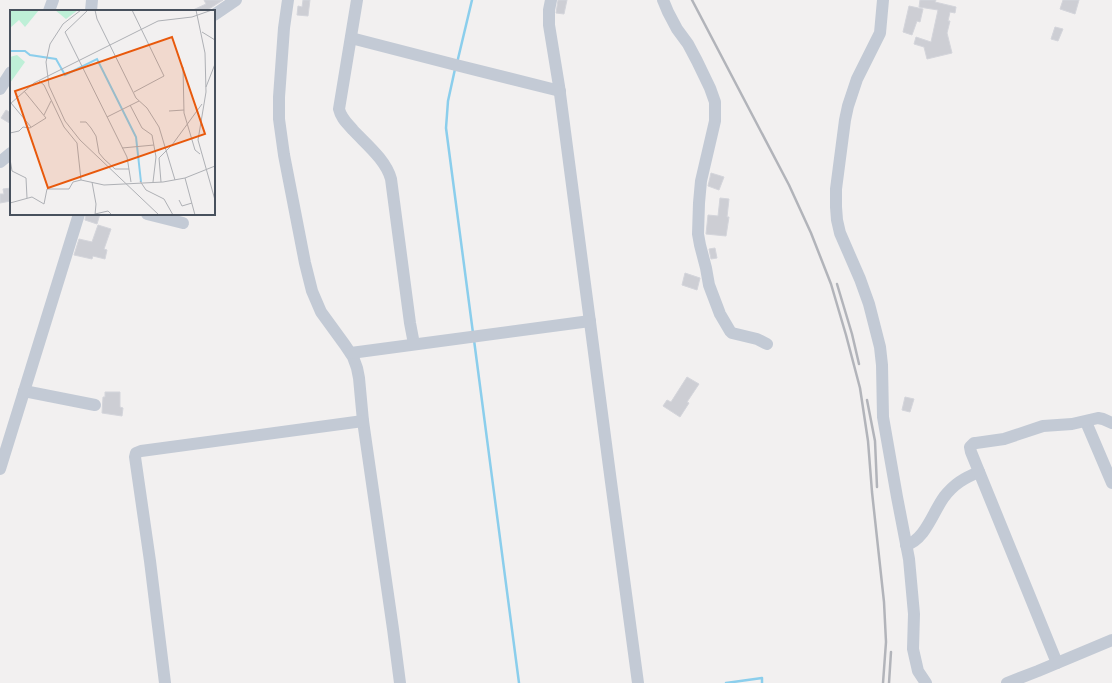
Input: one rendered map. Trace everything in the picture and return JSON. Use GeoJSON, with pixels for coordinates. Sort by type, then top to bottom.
{"type":"FeatureCollection","features":[{"type":"Feature","properties":{"kind":"street"},"geometry":{"type":"LineString","coordinates":[[49,10],[53,0]]}},
{"type":"Feature","properties":{"kind":"street"},"geometry":{"type":"LineString","coordinates":[[91,10],[92,0]]}},
{"type":"Feature","properties":{"kind":"street"},"geometry":{"type":"LineString","coordinates":[[215,14],[236,0]]}},
{"type":"Feature","properties":{"kind":"street"},"geometry":{"type":"LineString","coordinates":[[288,0],[284,28],[279,97],[279,119],[284,155],[305,263],[312,291],[321,312],[350,353],[357,368],[363,421],[400,683]]}},
{"type":"Feature","properties":{"kind":"street"},"geometry":{"type":"LineString","coordinates":[[357,0],[339,109],[342,118],[370,147],[386,166],[389,172],[414,344]]}},
{"type":"Feature","properties":{"kind":"street"},"geometry":{"type":"LineString","coordinates":[[551,0],[549,25],[560,91],[638,683]]}},
{"type":"Feature","properties":{"kind":"street"},"geometry":{"type":"LineString","coordinates":[[663,0],[677,29],[688,44],[697,61],[715,102],[715,121],[701,181],[698,215],[698,234],[709,285],[720,314],[732,333],[757,339],[767,344]]}},
{"type":"Feature","properties":{"kind":"street"},"geometry":{"type":"LineString","coordinates":[[883,0],[881,30],[857,79],[845,120],[836,190],[836,220],[869,304],[880,347],[884,417],[896,497],[909,559],[914,614],[913,649],[918,671],[926,683]]}},
{"type":"Feature","properties":{"kind":"street"},"geometry":{"type":"LineString","coordinates":[[351,38],[560,91]]}},
{"type":"Feature","properties":{"kind":"street"},"geometry":{"type":"LineString","coordinates":[[0,89],[10,74]]}},
{"type":"Feature","properties":{"kind":"street"},"geometry":{"type":"LineString","coordinates":[[0,162],[10,154]]}},
{"type":"Feature","properties":{"kind":"street"},"geometry":{"type":"LineString","coordinates":[[0,469],[80,215]]}},
{"type":"Feature","properties":{"kind":"street"},"geometry":{"type":"LineString","coordinates":[[151,215],[183,223]]}},
{"type":"Feature","properties":{"kind":"street"},"geometry":{"type":"LineString","coordinates":[[350,353],[590,321]]}},
{"type":"Feature","properties":{"kind":"street"},"geometry":{"type":"LineString","coordinates":[[24,391],[95,405]]}},
{"type":"Feature","properties":{"kind":"street"},"geometry":{"type":"LineString","coordinates":[[1057,663],[970,447],[974,443],[1004,439],[1043,426],[1072,424],[1101,418],[1112,423]]}},
{"type":"Feature","properties":{"kind":"street"},"geometry":{"type":"LineString","coordinates":[[165,683],[135,457],[136,453],[209,441],[363,421]]}},
{"type":"Feature","properties":{"kind":"street"},"geometry":{"type":"LineString","coordinates":[[1086,422],[1112,483]]}},
{"type":"Feature","properties":{"kind":"street"},"geometry":{"type":"LineString","coordinates":[[906,545],[917,540],[944,497],[954,486],[961,480],[979,472]]}},
{"type":"Feature","properties":{"kind":"street"},"geometry":{"type":"LineString","coordinates":[[1008,683],[1112,640]]}},
{"type":"Feature","properties":{"kind":"building"},"geometry":{"type":"Polygon","coordinates":[[[204,0],[223,0],[206,10],[193,10],[206,4],[204,0]]]}},
{"type":"Feature","properties":{"kind":"building"},"geometry":{"type":"Polygon","coordinates":[[[303,0],[310,0],[308,16],[297,15],[298,6],[302,7],[303,0]]]}},
{"type":"Feature","properties":{"kind":"building"},"geometry":{"type":"Polygon","coordinates":[[[558,0],[567,0],[564,14],[556,13],[558,0]]]}},
{"type":"Feature","properties":{"kind":"building"},"geometry":{"type":"Polygon","coordinates":[[[920,0],[936,0],[935,2],[956,7],[955,13],[950,12],[948,21],[950,21],[947,33],[952,53],[927,59],[924,47],[914,44],[916,37],[931,42],[938,10],[919,7],[920,0]]]}},
{"type":"Feature","properties":{"kind":"building"},"geometry":{"type":"Polygon","coordinates":[[[1063,0],[1079,0],[1075,14],[1060,9],[1063,0]]]}},
{"type":"Feature","properties":{"kind":"building"},"geometry":{"type":"Polygon","coordinates":[[[909,6],[923,9],[920,22],[917,21],[912,35],[903,32],[909,6]]]}},
{"type":"Feature","properties":{"kind":"building"},"geometry":{"type":"Polygon","coordinates":[[[1055,27],[1063,29],[1058,41],[1051,39],[1055,27]]]}},
{"type":"Feature","properties":{"kind":"building"},"geometry":{"type":"Polygon","coordinates":[[[6,110],[10,112],[10,123],[1,118],[6,110]]]}},
{"type":"Feature","properties":{"kind":"building"},"geometry":{"type":"Polygon","coordinates":[[[711,173],[724,177],[719,190],[708,186],[711,173]]]}},
{"type":"Feature","properties":{"kind":"building"},"geometry":{"type":"Polygon","coordinates":[[[10,188],[10,201],[0,203],[0,194],[4,194],[3,189],[10,188]]]}},
{"type":"Feature","properties":{"kind":"building"},"geometry":{"type":"Polygon","coordinates":[[[720,198],[729,199],[727,217],[729,217],[726,236],[706,234],[708,215],[718,216],[720,198]]]}},
{"type":"Feature","properties":{"kind":"building"},"geometry":{"type":"Polygon","coordinates":[[[86,215],[100,215],[97,224],[85,220],[86,215]]]}},
{"type":"Feature","properties":{"kind":"building"},"geometry":{"type":"Polygon","coordinates":[[[98,225],[111,229],[104,249],[107,250],[105,259],[93,256],[92,259],[74,255],[79,239],[92,242],[98,225]]]}},
{"type":"Feature","properties":{"kind":"building"},"geometry":{"type":"Polygon","coordinates":[[[715,248],[717,258],[711,259],[709,249],[715,248]]]}},
{"type":"Feature","properties":{"kind":"building"},"geometry":{"type":"Polygon","coordinates":[[[685,273],[700,278],[697,290],[682,285],[685,273]]]}},
{"type":"Feature","properties":{"kind":"building"},"geometry":{"type":"Polygon","coordinates":[[[687,377],[699,384],[687,402],[689,403],[680,417],[663,406],[667,400],[671,402],[687,377]]]}},
{"type":"Feature","properties":{"kind":"building"},"geometry":{"type":"Polygon","coordinates":[[[105,392],[120,392],[120,407],[123,408],[122,416],[102,413],[103,397],[105,397],[105,392]]]}},
{"type":"Feature","properties":{"kind":"building"},"geometry":{"type":"Polygon","coordinates":[[[905,397],[914,399],[910,412],[902,410],[905,397]]]}},
{"type":"Feature","properties":{"kind":"waterway"},"geometry":{"type":"LineString","coordinates":[[457,63],[472,0]]}},
{"type":"Feature","properties":{"kind":"waterway"},"geometry":{"type":"LineString","coordinates":[[455,69],[448,101],[446,128],[473,333]]}},
{"type":"Feature","properties":{"kind":"waterway"},"geometry":{"type":"LineString","coordinates":[[474,340],[519,683]]}},
{"type":"Feature","properties":{"kind":"waterway"},"geometry":{"type":"LineString","coordinates":[[726,683],[762,678],[762,683]]}},
{"type":"Feature","properties":{"kind":"railway"},"geometry":{"type":"LineString","coordinates":[[692,0],[789,185],[811,233],[831,284],[846,335],[860,388],[868,441],[884,602],[886,642],[883,683]]}},
{"type":"Feature","properties":{"kind":"railway"},"geometry":{"type":"LineString","coordinates":[[837,284],[852,334],[859,364]]}},
{"type":"Feature","properties":{"kind":"railway"},"geometry":{"type":"LineString","coordinates":[[867,400],[875,441],[877,487]]}},
{"type":"Feature","properties":{"kind":"railway"},"geometry":{"type":"LineString","coordinates":[[889,683],[891,652]]}}]}
